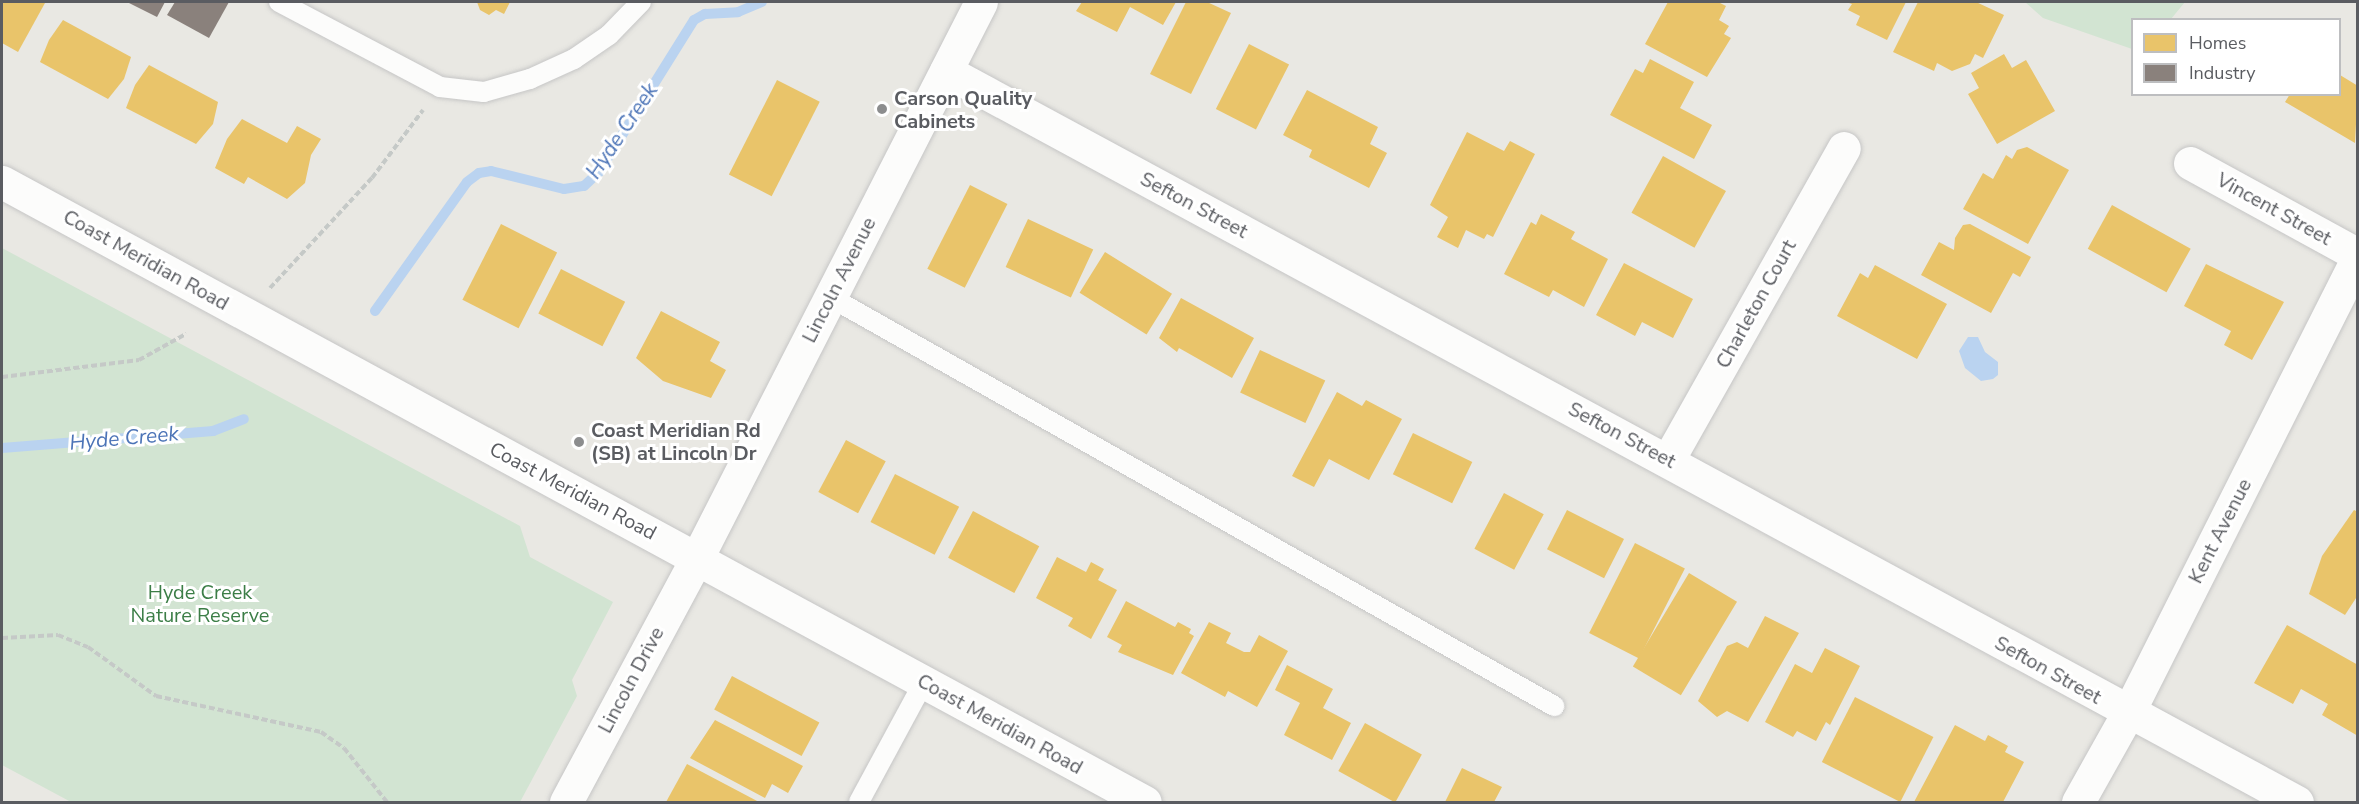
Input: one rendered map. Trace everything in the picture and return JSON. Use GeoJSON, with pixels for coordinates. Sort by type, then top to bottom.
{"type":"FeatureCollection","features":[{"type":"Feature","properties":{"kind":"street","name":"Lincoln Avenue"},"geometry":{"type":"LineString","coordinates":[[697,558],[981,2]]}},
{"type":"Feature","properties":{"kind":"street","name":"Sefton Street"},"geometry":{"type":"LineString","coordinates":[[946,71],[1668,460],[2128,713],[2297,802]]}},
{"type":"Feature","properties":{"kind":"street","name":"Charleton Court"},"geometry":{"type":"LineString","coordinates":[[1668,460],[1844,148]]}},
{"type":"Feature","properties":{"kind":"street","name":"Vincent Street"},"geometry":{"type":"LineString","coordinates":[[2190,163],[2358,256]]}},
{"type":"Feature","properties":{"kind":"street","name":"Coast Meridian Road"},"geometry":{"type":"LineString","coordinates":[[2,182],[1145,802]]}},
{"type":"Feature","properties":{"kind":"street","name":"Kent Avenue"},"geometry":{"type":"LineString","coordinates":[[2078,802],[2128,713],[2358,256]]}},
{"type":"Feature","properties":{"kind":"street","name":"Lincoln Drive"},"geometry":{"type":"LineString","coordinates":[[566,802],[697,558]]}},
{"type":"Feature","properties":{"kind":"lane"},"geometry":{"type":"LineString","coordinates":[[279,2],[440,87],[484,92],[530,79],[574,59],[600,41],[641,2]]}},
{"type":"Feature","properties":{"kind":"lane"},"geometry":{"type":"LineString","coordinates":[[830,297],[1554,706]]}},
{"type":"Feature","properties":{"kind":"lane"},"geometry":{"type":"LineString","coordinates":[[859,802],[924,682]]}},
{"type":"Feature","properties":{"kind":"path"},"geometry":{"type":"LineString","coordinates":[[245,314],[372,178],[440,87]]}},
{"type":"Feature","properties":{"kind":"path"},"geometry":{"type":"LineString","coordinates":[[2,377],[139,360],[186,334]]}},
{"type":"Feature","properties":{"kind":"path"},"geometry":{"type":"LineString","coordinates":[[2,638],[58,635],[88,647],[156,696],[321,732],[344,748],[387,802]]}},
{"type":"Feature","properties":{"kind":"green space"},"geometry":{"type":"Polygon","coordinates":[[[2025,2],[2185,2],[2172,18],[2131,18],[2131,49],[2043,18],[2025,2]]]}},
{"type":"Feature","properties":{"kind":"green space","name":"Hyde Creek Nature Reserve"},"geometry":{"type":"Polygon","coordinates":[[[2,248],[520,526],[530,557],[613,602],[572,680],[577,696],[520,802],[71,802],[2,765],[2,248]]]}},
{"type":"Feature","properties":{"kind":"water"},"geometry":{"type":"Polygon","coordinates":[[[1968,337],[1978,337],[1985,352],[1998,362],[1998,375],[1993,379],[1981,381],[1965,368],[1959,351],[1968,337]]]}},
{"type":"Feature","properties":{"kind":"building: Homes"},"geometry":{"type":"Polygon","coordinates":[[[2,2],[45,3],[18,52],[2,43],[2,2]]]}},
{"type":"Feature","properties":{"kind":"building: Homes"},"geometry":{"type":"Polygon","coordinates":[[[477,2],[510,2],[504,14],[496,10],[489,15],[480,10],[477,2]]]}},
{"type":"Feature","properties":{"kind":"building: Homes"},"geometry":{"type":"Polygon","coordinates":[[[1082,2],[1176,2],[1163,25],[1130,7],[1117,32],[1076,11],[1082,2]]]}},
{"type":"Feature","properties":{"kind":"building: Homes"},"geometry":{"type":"Polygon","coordinates":[[[1186,2],[1207,2],[1231,13],[1191,94],[1150,74],[1186,2]]]}},
{"type":"Feature","properties":{"kind":"building: Homes"},"geometry":{"type":"Polygon","coordinates":[[[1668,2],[1718,2],[1726,6],[1719,20],[1729,26],[1724,34],[1731,38],[1707,77],[1645,44],[1668,2]]]}},
{"type":"Feature","properties":{"kind":"building: Homes"},"geometry":{"type":"Polygon","coordinates":[[[1846,2],[1906,2],[1887,40],[1856,25],[1860,16],[1848,10],[1852,4],[1846,2]]]}},
{"type":"Feature","properties":{"kind":"building: Homes"},"geometry":{"type":"Polygon","coordinates":[[[1918,2],[1976,2],[2004,15],[1983,58],[1975,54],[1970,64],[1952,71],[1937,63],[1934,71],[1893,52],[1918,2]]]}},
{"type":"Feature","properties":{"kind":"building: Homes"},"geometry":{"type":"Polygon","coordinates":[[[63,20],[131,57],[124,79],[108,99],[40,62],[49,40],[63,20]]]}},
{"type":"Feature","properties":{"kind":"building: Homes"},"geometry":{"type":"Polygon","coordinates":[[[1249,44],[1289,64],[1256,129],[1216,109],[1249,44]]]}},
{"type":"Feature","properties":{"kind":"building: Homes"},"geometry":{"type":"Polygon","coordinates":[[[2004,54],[2012,68],[2026,60],[2055,111],[1997,144],[1968,94],[1979,88],[1971,73],[2004,54]]]}},
{"type":"Feature","properties":{"kind":"building: Homes"},"geometry":{"type":"Polygon","coordinates":[[[1650,59],[1694,82],[1680,108],[1712,125],[1694,159],[1610,115],[1635,69],[1643,73],[1650,59]]]}},
{"type":"Feature","properties":{"kind":"building: Homes"},"geometry":{"type":"Polygon","coordinates":[[[149,65],[218,102],[213,124],[196,144],[126,108],[135,85],[149,65]]]}},
{"type":"Feature","properties":{"kind":"building: Homes"},"geometry":{"type":"Polygon","coordinates":[[[2341,76],[2358,86],[2355,143],[2285,102],[2289,96],[2341,96],[2341,76]]]}},
{"type":"Feature","properties":{"kind":"building: Homes"},"geometry":{"type":"Polygon","coordinates":[[[777,80],[820,102],[772,196],[729,174],[777,80]]]}},
{"type":"Feature","properties":{"kind":"building: Homes"},"geometry":{"type":"Polygon","coordinates":[[[1307,90],[1378,127],[1370,144],[1387,153],[1369,188],[1309,157],[1312,150],[1283,135],[1307,90]]]}},
{"type":"Feature","properties":{"kind":"building: Homes"},"geometry":{"type":"Polygon","coordinates":[[[242,119],[287,143],[297,126],[321,139],[311,155],[305,183],[287,199],[248,177],[244,184],[215,168],[227,139],[242,119]]]}},
{"type":"Feature","properties":{"kind":"building: Homes"},"geometry":{"type":"Polygon","coordinates":[[[1467,132],[1504,151],[1510,141],[1535,154],[1493,237],[1487,234],[1484,239],[1466,230],[1458,248],[1437,237],[1448,217],[1430,205],[1467,132]]]}},
{"type":"Feature","properties":{"kind":"building: Homes"},"geometry":{"type":"Polygon","coordinates":[[[2027,147],[2069,170],[2028,244],[1963,209],[1983,173],[1993,179],[2006,155],[2012,159],[2017,150],[2027,147]]]}},
{"type":"Feature","properties":{"kind":"building: Homes"},"geometry":{"type":"Polygon","coordinates":[[[1663,156],[1726,191],[1694,248],[1631,213],[1663,156]]]}},
{"type":"Feature","properties":{"kind":"building: Homes"},"geometry":{"type":"Polygon","coordinates":[[[970,185],[1007,204],[965,288],[927,269],[970,185]]]}},
{"type":"Feature","properties":{"kind":"building: Homes"},"geometry":{"type":"Polygon","coordinates":[[[2112,205],[2191,249],[2166,292],[2088,249],[2112,205]]]}},
{"type":"Feature","properties":{"kind":"building: Homes"},"geometry":{"type":"Polygon","coordinates":[[[1541,214],[1575,232],[1571,239],[1608,259],[1584,307],[1553,290],[1549,297],[1504,274],[1531,222],[1536,225],[1541,214]]]}},
{"type":"Feature","properties":{"kind":"building: Homes"},"geometry":{"type":"Polygon","coordinates":[[[1028,219],[1093,249],[1071,297],[1006,267],[1028,219]]]}},
{"type":"Feature","properties":{"kind":"building: Homes"},"geometry":{"type":"Polygon","coordinates":[[[501,224],[557,253],[519,328],[462,300],[501,224]]]}},
{"type":"Feature","properties":{"kind":"building: Homes"},"geometry":{"type":"Polygon","coordinates":[[[1970,224],[2031,257],[2020,277],[2013,273],[1991,313],[1921,275],[1939,242],[1954,250],[1955,238],[1963,225],[1970,224]]]}},
{"type":"Feature","properties":{"kind":"building: Homes"},"geometry":{"type":"Polygon","coordinates":[[[1105,252],[1172,294],[1147,335],[1080,293],[1105,252]]]}},
{"type":"Feature","properties":{"kind":"building: Homes"},"geometry":{"type":"Polygon","coordinates":[[[1624,263],[1693,299],[1673,338],[1642,322],[1635,336],[1596,315],[1624,263]]]}},
{"type":"Feature","properties":{"kind":"building: Homes"},"geometry":{"type":"Polygon","coordinates":[[[2206,264],[2284,302],[2252,360],[2224,345],[2231,331],[2184,306],[2206,264]]]}},
{"type":"Feature","properties":{"kind":"building: Homes"},"geometry":{"type":"Polygon","coordinates":[[[1875,265],[1947,304],[1917,359],[1837,316],[1860,273],[1868,278],[1875,265]]]}},
{"type":"Feature","properties":{"kind":"building: Homes"},"geometry":{"type":"Polygon","coordinates":[[[561,269],[625,302],[602,346],[538,314],[561,269]]]}},
{"type":"Feature","properties":{"kind":"building: Homes"},"geometry":{"type":"Polygon","coordinates":[[[1181,298],[1254,338],[1232,378],[1179,348],[1177,352],[1159,338],[1181,298]]]}},
{"type":"Feature","properties":{"kind":"building: Homes"},"geometry":{"type":"Polygon","coordinates":[[[661,311],[720,342],[710,361],[726,370],[711,398],[663,381],[636,358],[661,311]]]}},
{"type":"Feature","properties":{"kind":"building: Homes"},"geometry":{"type":"Polygon","coordinates":[[[1260,350],[1325,380],[1305,423],[1240,393],[1260,350]]]}},
{"type":"Feature","properties":{"kind":"building: Homes"},"geometry":{"type":"Polygon","coordinates":[[[1337,392],[1362,406],[1366,400],[1402,419],[1369,480],[1329,459],[1314,487],[1292,476],[1337,392]]]}},
{"type":"Feature","properties":{"kind":"building: Homes"},"geometry":{"type":"Polygon","coordinates":[[[1413,433],[1472,462],[1452,503],[1393,474],[1413,433]]]}},
{"type":"Feature","properties":{"kind":"building: Homes"},"geometry":{"type":"Polygon","coordinates":[[[846,440],[886,461],[858,513],[818,492],[846,440]]]}},
{"type":"Feature","properties":{"kind":"building: Homes"},"geometry":{"type":"Polygon","coordinates":[[[895,474],[959,507],[935,555],[870,522],[895,474]]]}},
{"type":"Feature","properties":{"kind":"building: Homes"},"geometry":{"type":"Polygon","coordinates":[[[1504,493],[1544,514],[1514,570],[1474,549],[1504,493]]]}},
{"type":"Feature","properties":{"kind":"building: Homes"},"geometry":{"type":"Polygon","coordinates":[[[1567,510],[1624,539],[1604,578],[1547,549],[1567,510]]]}},
{"type":"Feature","properties":{"kind":"building: Homes"},"geometry":{"type":"Polygon","coordinates":[[[2354,510],[2358,512],[2358,595],[2345,615],[2309,594],[2322,556],[2354,510]]]}},
{"type":"Feature","properties":{"kind":"building: Homes"},"geometry":{"type":"Polygon","coordinates":[[[973,511],[1039,546],[1014,593],[948,558],[973,511]]]}},
{"type":"Feature","properties":{"kind":"building: Homes"},"geometry":{"type":"Polygon","coordinates":[[[1635,543],[1685,568],[1639,658],[1589,633],[1635,543]]]}},
{"type":"Feature","properties":{"kind":"building: Homes"},"geometry":{"type":"Polygon","coordinates":[[[1057,557],[1086,572],[1091,562],[1104,569],[1098,580],[1117,590],[1091,639],[1068,626],[1073,618],[1036,598],[1057,557]]]}},
{"type":"Feature","properties":{"kind":"building: Homes"},"geometry":{"type":"Polygon","coordinates":[[[1689,573],[1737,602],[1681,695],[1633,666],[1689,573]]]}},
{"type":"Feature","properties":{"kind":"building: Homes"},"geometry":{"type":"Polygon","coordinates":[[[1126,601],[1175,627],[1178,622],[1191,629],[1189,633],[1194,636],[1173,675],[1118,652],[1122,645],[1107,637],[1126,601]]]}},
{"type":"Feature","properties":{"kind":"building: Homes"},"geometry":{"type":"Polygon","coordinates":[[[1765,616],[1799,633],[1748,722],[1727,711],[1717,717],[1698,701],[1727,646],[1737,642],[1748,648],[1765,616]]]}},
{"type":"Feature","properties":{"kind":"building: Homes"},"geometry":{"type":"Polygon","coordinates":[[[1209,622],[1231,633],[1226,643],[1244,652],[1250,652],[1259,635],[1288,651],[1257,707],[1228,691],[1225,697],[1181,673],[1209,622]]]}},
{"type":"Feature","properties":{"kind":"building: Homes"},"geometry":{"type":"Polygon","coordinates":[[[2287,625],[2358,665],[2358,736],[2322,715],[2328,704],[2301,689],[2293,704],[2254,683],[2287,625]]]}},
{"type":"Feature","properties":{"kind":"building: Homes"},"geometry":{"type":"Polygon","coordinates":[[[1825,648],[1860,666],[1830,725],[1826,722],[1816,741],[1797,731],[1793,737],[1765,722],[1795,664],[1812,673],[1825,648]]]}},
{"type":"Feature","properties":{"kind":"building: Homes"},"geometry":{"type":"Polygon","coordinates":[[[1287,665],[1333,689],[1323,708],[1351,723],[1332,760],[1284,735],[1300,703],[1275,690],[1287,665]]]}},
{"type":"Feature","properties":{"kind":"building: Homes"},"geometry":{"type":"Polygon","coordinates":[[[732,676],[819,722],[802,756],[714,710],[732,676]]]}},
{"type":"Feature","properties":{"kind":"building: Homes"},"geometry":{"type":"Polygon","coordinates":[[[1855,697],[1933,737],[1900,802],[1822,762],[1855,697]]]}},
{"type":"Feature","properties":{"kind":"building: Homes"},"geometry":{"type":"Polygon","coordinates":[[[715,720],[803,766],[788,793],[772,784],[765,798],[690,758],[715,720]]]}},
{"type":"Feature","properties":{"kind":"building: Homes"},"geometry":{"type":"Polygon","coordinates":[[[1365,723],[1422,755],[1396,802],[1338,771],[1365,723]]]}},
{"type":"Feature","properties":{"kind":"building: Homes"},"geometry":{"type":"Polygon","coordinates":[[[1955,725],[1985,741],[1988,735],[2008,746],[2005,752],[2024,762],[2003,802],[1914,802],[1955,725]]]}},
{"type":"Feature","properties":{"kind":"building: Homes"},"geometry":{"type":"Polygon","coordinates":[[[687,764],[759,802],[666,802],[687,764]]]}},
{"type":"Feature","properties":{"kind":"building: Homes"},"geometry":{"type":"Polygon","coordinates":[[[1462,768],[1502,787],[1494,802],[1445,802],[1462,768]]]}},
{"type":"Feature","properties":{"kind":"building: Industry"},"geometry":{"type":"Polygon","coordinates":[[[127,2],[165,2],[157,17],[127,2]]]}},
{"type":"Feature","properties":{"kind":"building: Industry"},"geometry":{"type":"Polygon","coordinates":[[[175,2],[229,2],[209,38],[167,15],[175,2]]]}},
{"type":"Feature","properties":{"kind":"waterway","name":"Hyde Creek"},"geometry":{"type":"LineString","coordinates":[[375,311],[467,182],[479,173],[491,171],[564,189],[584,186],[599,172],[694,20],[705,14],[738,12],[762,2]]}},
{"type":"Feature","properties":{"kind":"waterway","name":"Hyde Creek"},"geometry":{"type":"LineString","coordinates":[[2,448],[213,431],[244,419]]}},
{"type":"Feature","properties":{"kind":"place","name":"Carson Quality Cabinets"},"geometry":{"type":"Point","coordinates":[882,109]}},
{"type":"Feature","properties":{"kind":"place","name":"Coast Meridian Rd (SB) at Lincoln Dr"},"geometry":{"type":"Point","coordinates":[579,442]}}]}
